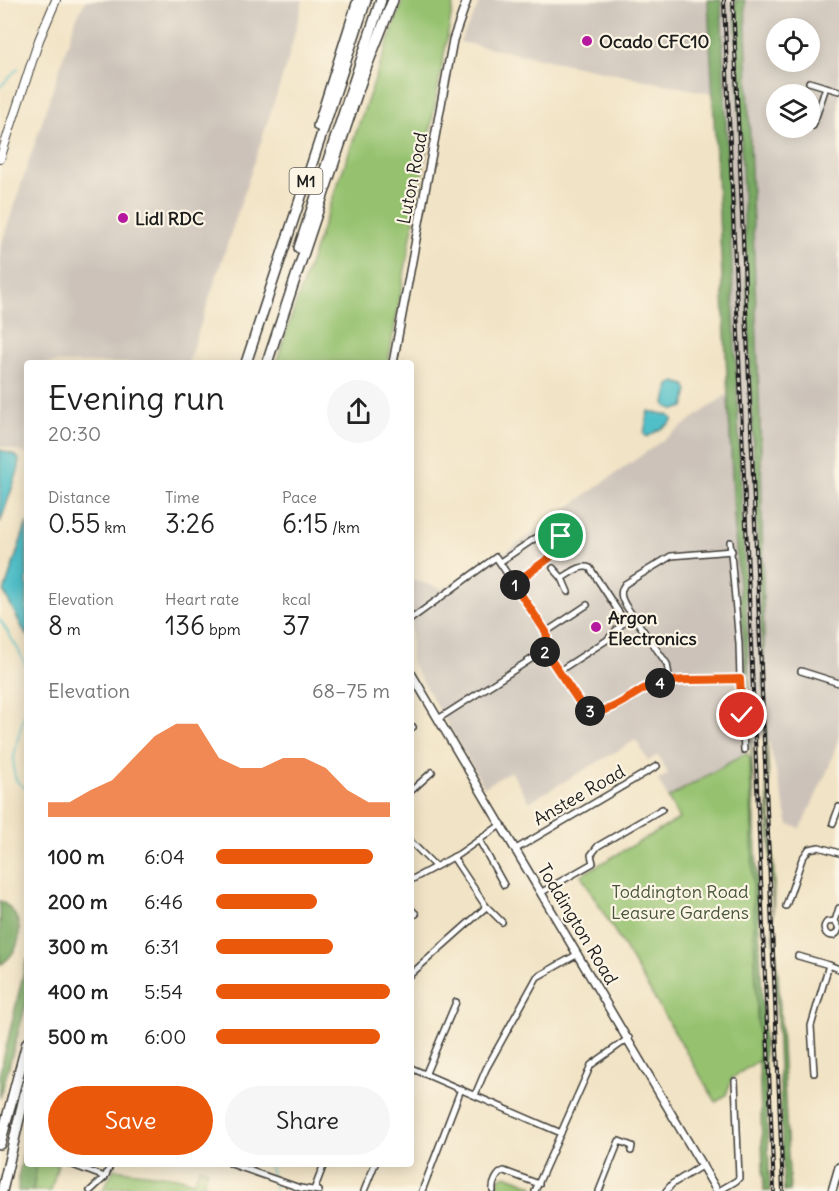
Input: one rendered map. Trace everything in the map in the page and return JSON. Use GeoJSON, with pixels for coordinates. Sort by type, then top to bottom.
{"type":"FeatureCollection","features":[{"type":"Feature","properties":{"kind":"highway"},"geometry":{"type":"LineString","coordinates":[[282,255],[306,162],[358,0]]}},
{"type":"Feature","properties":{"kind":"highway","name":"M1"},"geometry":{"type":"LineString","coordinates":[[247,360],[366,0]]}},
{"type":"Feature","properties":{"kind":"highway","name":"M1"},"geometry":{"type":"LineString","coordinates":[[263,360],[381,0]]}},
{"type":"Feature","properties":{"kind":"highway"},"geometry":{"type":"LineString","coordinates":[[268,360],[363,76],[393,0]]}},
{"type":"Feature","properties":{"kind":"highway"},"geometry":{"type":"LineString","coordinates":[[0,1144],[24,1054]]}},
{"type":"Feature","properties":{"kind":"highway"},"geometry":{"type":"LineString","coordinates":[[2,1191],[24,1098]]}},
{"type":"Feature","properties":{"kind":"main road"},"geometry":{"type":"LineString","coordinates":[[0,159],[39,40],[56,0]]}},
{"type":"Feature","properties":{"kind":"main road","name":"Luton Road"},"geometry":{"type":"LineString","coordinates":[[394,360],[453,40],[467,0]]}},
{"type":"Feature","properties":{"kind":"main road","name":"Toddington Road"},"geometry":{"type":"LineString","coordinates":[[414,679],[718,1191]]}},
{"type":"Feature","properties":{"kind":"main road"},"geometry":{"type":"LineString","coordinates":[[832,1191],[839,1167]]}},
{"type":"Feature","properties":{"kind":"street"},"geometry":{"type":"LineString","coordinates":[[809,81],[839,92]]}},
{"type":"Feature","properties":{"kind":"street"},"geometry":{"type":"LineString","coordinates":[[820,105],[826,87]]}},
{"type":"Feature","properties":{"kind":"street"},"geometry":{"type":"LineString","coordinates":[[500,562],[549,528],[555,530],[563,539],[564,547],[514,584]]}},
{"type":"Feature","properties":{"kind":"street"},"geometry":{"type":"LineString","coordinates":[[730,542],[739,644],[744,750]]}},
{"type":"Feature","properties":{"kind":"street"},"geometry":{"type":"LineString","coordinates":[[670,681],[668,666],[622,600],[622,589],[625,584],[670,556],[732,551]]}},
{"type":"Feature","properties":{"kind":"street"},"geometry":{"type":"LineString","coordinates":[[414,616],[496,557],[546,632],[548,644],[544,654]]}},
{"type":"Feature","properties":{"kind":"street"},"geometry":{"type":"LineString","coordinates":[[559,671],[607,640],[621,626],[623,620],[590,568],[586,566],[562,578]]}},
{"type":"Feature","properties":{"kind":"street"},"geometry":{"type":"LineString","coordinates":[[553,568],[562,578],[568,592]]}},
{"type":"Feature","properties":{"kind":"street"},"geometry":{"type":"LineString","coordinates":[[546,632],[587,605]]}},
{"type":"Feature","properties":{"kind":"street"},"geometry":{"type":"LineString","coordinates":[[438,719],[536,656],[544,654],[559,671],[582,706],[600,713],[652,685],[670,681],[740,679]]}},
{"type":"Feature","properties":{"kind":"street"},"geometry":{"type":"LineString","coordinates":[[801,671],[839,683]]}},
{"type":"Feature","properties":{"kind":"street","name":"Anstee Road"},"geometry":{"type":"LineString","coordinates":[[516,849],[657,766]]}},
{"type":"Feature","properties":{"kind":"street"},"geometry":{"type":"LineString","coordinates":[[414,788],[432,772]]}},
{"type":"Feature","properties":{"kind":"street"},"geometry":{"type":"LineString","coordinates":[[833,823],[839,807]]}},
{"type":"Feature","properties":{"kind":"street"},"geometry":{"type":"LineString","coordinates":[[542,892],[593,863],[591,855],[594,849],[662,809]]}},
{"type":"Feature","properties":{"kind":"street"},"geometry":{"type":"LineString","coordinates":[[414,878],[453,857],[502,824]]}},
{"type":"Feature","properties":{"kind":"street"},"geometry":{"type":"LineString","coordinates":[[479,840],[504,885]]}},
{"type":"Feature","properties":{"kind":"street"},"geometry":{"type":"LineString","coordinates":[[414,845],[435,866]]}},
{"type":"Feature","properties":{"kind":"street"},"geometry":{"type":"LineString","coordinates":[[786,906],[802,859],[809,849],[819,847],[839,853]]}},
{"type":"Feature","properties":{"kind":"street"},"geometry":{"type":"LineString","coordinates":[[453,857],[485,905],[502,922]]}},
{"type":"Feature","properties":{"kind":"street"},"geometry":{"type":"LineString","coordinates":[[414,971],[484,909],[485,905]]}},
{"type":"Feature","properties":{"kind":"street"},"geometry":{"type":"LineString","coordinates":[[835,921],[827,922],[824,926],[824,931],[828,935],[833,936],[837,933],[839,928],[835,921],[839,908]]}},
{"type":"Feature","properties":{"kind":"street"},"geometry":{"type":"LineString","coordinates":[[475,1095],[486,1069],[537,977],[578,954]]}},
{"type":"Feature","properties":{"kind":"street"},"geometry":{"type":"LineString","coordinates":[[798,956],[839,969]]}},
{"type":"Feature","properties":{"kind":"street"},"geometry":{"type":"LineString","coordinates":[[814,1073],[811,1026],[829,965]]}},
{"type":"Feature","properties":{"kind":"street"},"geometry":{"type":"LineString","coordinates":[[426,1073],[456,1002]]}},
{"type":"Feature","properties":{"kind":"street"},"geometry":{"type":"LineString","coordinates":[[535,1191],[591,1065],[628,1038]]}},
{"type":"Feature","properties":{"kind":"street"},"geometry":{"type":"LineString","coordinates":[[414,1070],[561,1133]]}},
{"type":"Feature","properties":{"kind":"street"},"geometry":{"type":"LineString","coordinates":[[718,1191],[739,1178],[735,1081]]}},
{"type":"Feature","properties":{"kind":"street"},"geometry":{"type":"LineString","coordinates":[[422,1191],[461,1089]]}},
{"type":"Feature","properties":{"kind":"street"},"geometry":{"type":"LineString","coordinates":[[599,1191],[620,1141],[632,1146],[631,1151]]}},
{"type":"Feature","properties":{"kind":"street"},"geometry":{"type":"LineString","coordinates":[[666,1191],[672,1184],[703,1166]]}},
{"type":"Feature","properties":{"kind":"street"},"geometry":{"type":"LineString","coordinates":[[78,1167],[105,1177]]}},
{"type":"Feature","properties":{"kind":"street"},"geometry":{"type":"LineString","coordinates":[[90,1191],[105,1177],[110,1167]]}},
{"type":"Feature","properties":{"kind":"street"},"geometry":{"type":"LineString","coordinates":[[239,1167],[275,1180],[317,1190],[323,1167]]}},
{"type":"Feature","properties":{"kind":"street"},"geometry":{"type":"LineString","coordinates":[[364,1191],[374,1167]]}},
{"type":"Feature","properties":{"kind":"street"},"geometry":{"type":"LineString","coordinates":[[493,1191],[493,1185],[499,1173],[504,1171],[538,1184]]}},
{"type":"Feature","properties":{"kind":"street"},"geometry":{"type":"LineString","coordinates":[[98,1184],[98,1191]]}},
{"type":"Feature","properties":{"kind":"shaded area","name":"Lidl RDC"},"geometry":{"type":"Polygon","coordinates":[[[86,0],[303,0],[288,60],[189,360],[24,360],[24,453],[0,446],[0,248],[76,19],[86,0]]]}},
{"type":"Feature","properties":{"kind":"shaded area"},"geometry":{"type":"Polygon","coordinates":[[[481,0],[839,0],[839,736],[829,767],[801,828],[789,825],[766,731],[746,753],[668,798],[658,780],[668,774],[658,755],[648,761],[636,740],[529,802],[511,771],[484,787],[414,667],[414,580],[444,589],[501,550],[504,553],[729,393],[713,58],[713,94],[460,42],[481,0]]]}},
{"type":"Feature","properties":{"kind":"green space"},"geometry":{"type":"Polygon","coordinates":[[[403,0],[454,0],[389,360],[277,360],[403,0]]]}},
{"type":"Feature","properties":{"kind":"green space"},"geometry":{"type":"Polygon","coordinates":[[[708,0],[721,0],[770,1191],[764,1191],[753,909],[751,736],[735,534],[708,0]]]}},
{"type":"Feature","properties":{"kind":"green space"},"geometry":{"type":"Polygon","coordinates":[[[735,0],[745,0],[761,452],[765,708],[774,875],[773,920],[790,1191],[784,1191],[735,0]]]}},
{"type":"Feature","properties":{"kind":"green space","name":"Toddington Road Leasure Gardens"},"geometry":{"type":"Polygon","coordinates":[[[746,753],[750,758],[759,1060],[732,1078],[726,1095],[716,1102],[581,875],[679,819],[668,798],[746,753]]]}},
{"type":"Feature","properties":{"kind":"green space"},"geometry":{"type":"Polygon","coordinates":[[[0,901],[15,915],[20,933],[14,951],[0,965],[0,901]]]}},
{"type":"Feature","properties":{"kind":"green space"},"geometry":{"type":"Polygon","coordinates":[[[24,971],[24,1013],[0,1098],[0,1073],[24,971]]]}},
{"type":"Feature","properties":{"kind":"green space"},"geometry":{"type":"Polygon","coordinates":[[[24,1148],[24,1167],[37,1167],[33,1191],[18,1191],[24,1148]]]}},
{"type":"Feature","properties":{"kind":"green space"},"geometry":{"type":"Polygon","coordinates":[[[37,1167],[57,1167],[51,1191],[33,1191],[37,1167]]]}},
{"type":"Feature","properties":{"kind":"green space"},"geometry":{"type":"Polygon","coordinates":[[[200,1167],[208,1170],[203,1184],[223,1191],[130,1191],[127,1186],[103,1190],[114,1169],[177,1177],[193,1182],[200,1167]]]}},
{"type":"Feature","properties":{"kind":"green space"},"geometry":{"type":"Polygon","coordinates":[[[506,1175],[532,1185],[532,1191],[498,1191],[496,1188],[501,1177],[506,1175]]]}},
{"type":"Feature","properties":{"kind":"water"},"geometry":{"type":"Polygon","coordinates":[[[675,382],[685,385],[688,390],[684,407],[675,410],[667,407],[665,403],[669,385],[675,382]]]}},
{"type":"Feature","properties":{"kind":"water"},"geometry":{"type":"Polygon","coordinates":[[[648,411],[668,415],[673,419],[669,424],[647,437],[644,434],[648,411]]]}},
{"type":"Feature","properties":{"kind":"water"},"geometry":{"type":"Polygon","coordinates":[[[0,450],[15,455],[19,459],[19,468],[0,523],[0,450]]]}},
{"type":"Feature","properties":{"kind":"water"},"geometry":{"type":"Polygon","coordinates":[[[24,531],[24,631],[4,592],[24,531]]]}},
{"type":"Feature","properties":{"kind":"waterway"},"geometry":{"type":"LineString","coordinates":[[0,87],[18,68]]}},
{"type":"Feature","properties":{"kind":"waterway"},"geometry":{"type":"LineString","coordinates":[[0,620],[24,662]]}},
{"type":"Feature","properties":{"kind":"waterway"},"geometry":{"type":"LineString","coordinates":[[24,716],[17,741],[14,766],[15,776],[24,786]]}},
{"type":"Feature","properties":{"kind":"waterway"},"geometry":{"type":"LineString","coordinates":[[270,1167],[272,1175]]}},
{"type":"Feature","properties":{"kind":"waterway"},"geometry":{"type":"LineString","coordinates":[[273,1180],[275,1191]]}},
{"type":"Feature","properties":{"kind":"railway"},"geometry":{"type":"LineString","coordinates":[[724,0],[774,1191]]}},
{"type":"Feature","properties":{"kind":"railway"},"geometry":{"type":"LineString","coordinates":[[733,0],[783,1191]]}},
{"type":"Feature","properties":{"kind":"place","name":"Ocado CFC10"},"geometry":{"type":"Point","coordinates":[587,41]}},
{"type":"Feature","properties":{"kind":"place","name":"Lidl RDC"},"geometry":{"type":"Point","coordinates":[123,218]}},
{"type":"Feature","properties":{"kind":"place","name":"Argon Electronics"},"geometry":{"type":"Point","coordinates":[596,627]}},
{"type":"Feature","properties":{"kind":"route"},"geometry":{"type":"LineString","coordinates":[[561,536],[565,546],[514,584],[546,632],[548,644],[544,654],[551,660],[582,706],[600,713],[652,685],[670,681],[740,679],[742,715]]}}]}
